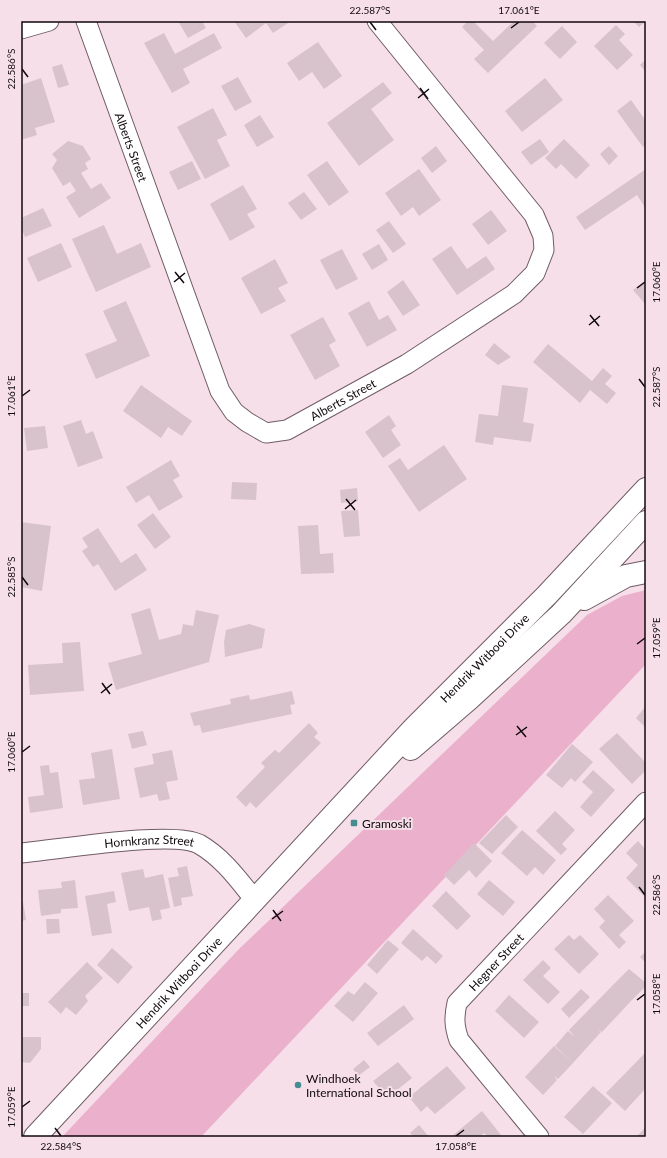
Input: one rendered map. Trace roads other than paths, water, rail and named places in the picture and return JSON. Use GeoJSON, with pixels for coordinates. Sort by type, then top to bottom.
{"type":"FeatureCollection","features":[{"type":"Feature","properties":{"kind":"main road","name":"Hendrik Witbooi Drive"},"geometry":{"type":"LineString","coordinates":[[35,1137],[414,728],[547,595],[646,489]]}},
{"type":"Feature","properties":{"kind":"main road","name":"Hendrik Witbooi Drive"},"geometry":{"type":"LineString","coordinates":[[322,827],[469,699],[561,614],[646,522]]}},
{"type":"Feature","properties":{"kind":"main road"},"geometry":{"type":"LineString","coordinates":[[561,614],[600,589],[626,576],[646,572]]}},
{"type":"Feature","properties":{"kind":"street"},"geometry":{"type":"LineString","coordinates":[[21,29],[49,21]]}},
{"type":"Feature","properties":{"kind":"street","name":"Alberts Street"},"geometry":{"type":"LineString","coordinates":[[86,21],[220,391],[234,412],[246,422],[266,432],[287,430],[408,364],[514,294],[535,273],[544,250],[543,236],[534,215],[377,21]]}},
{"type":"Feature","properties":{"kind":"street","name":"Hegner Street"},"geometry":{"type":"LineString","coordinates":[[539,1137],[459,1040],[455,1028],[454,1016],[457,1003],[646,802]]}},
{"type":"Feature","properties":{"kind":"street","name":"Hornkranz Street"},"geometry":{"type":"LineString","coordinates":[[21,853],[161,838],[198,843],[224,862],[254,899]]}},
{"type":"Feature","properties":{"kind":"place","name":"Gramoski"},"geometry":{"type":"Point","coordinates":[354,823]}},
{"type":"Feature","properties":{"kind":"place","name":"Windhoek International School"},"geometry":{"type":"Point","coordinates":[298,1085]}}]}
